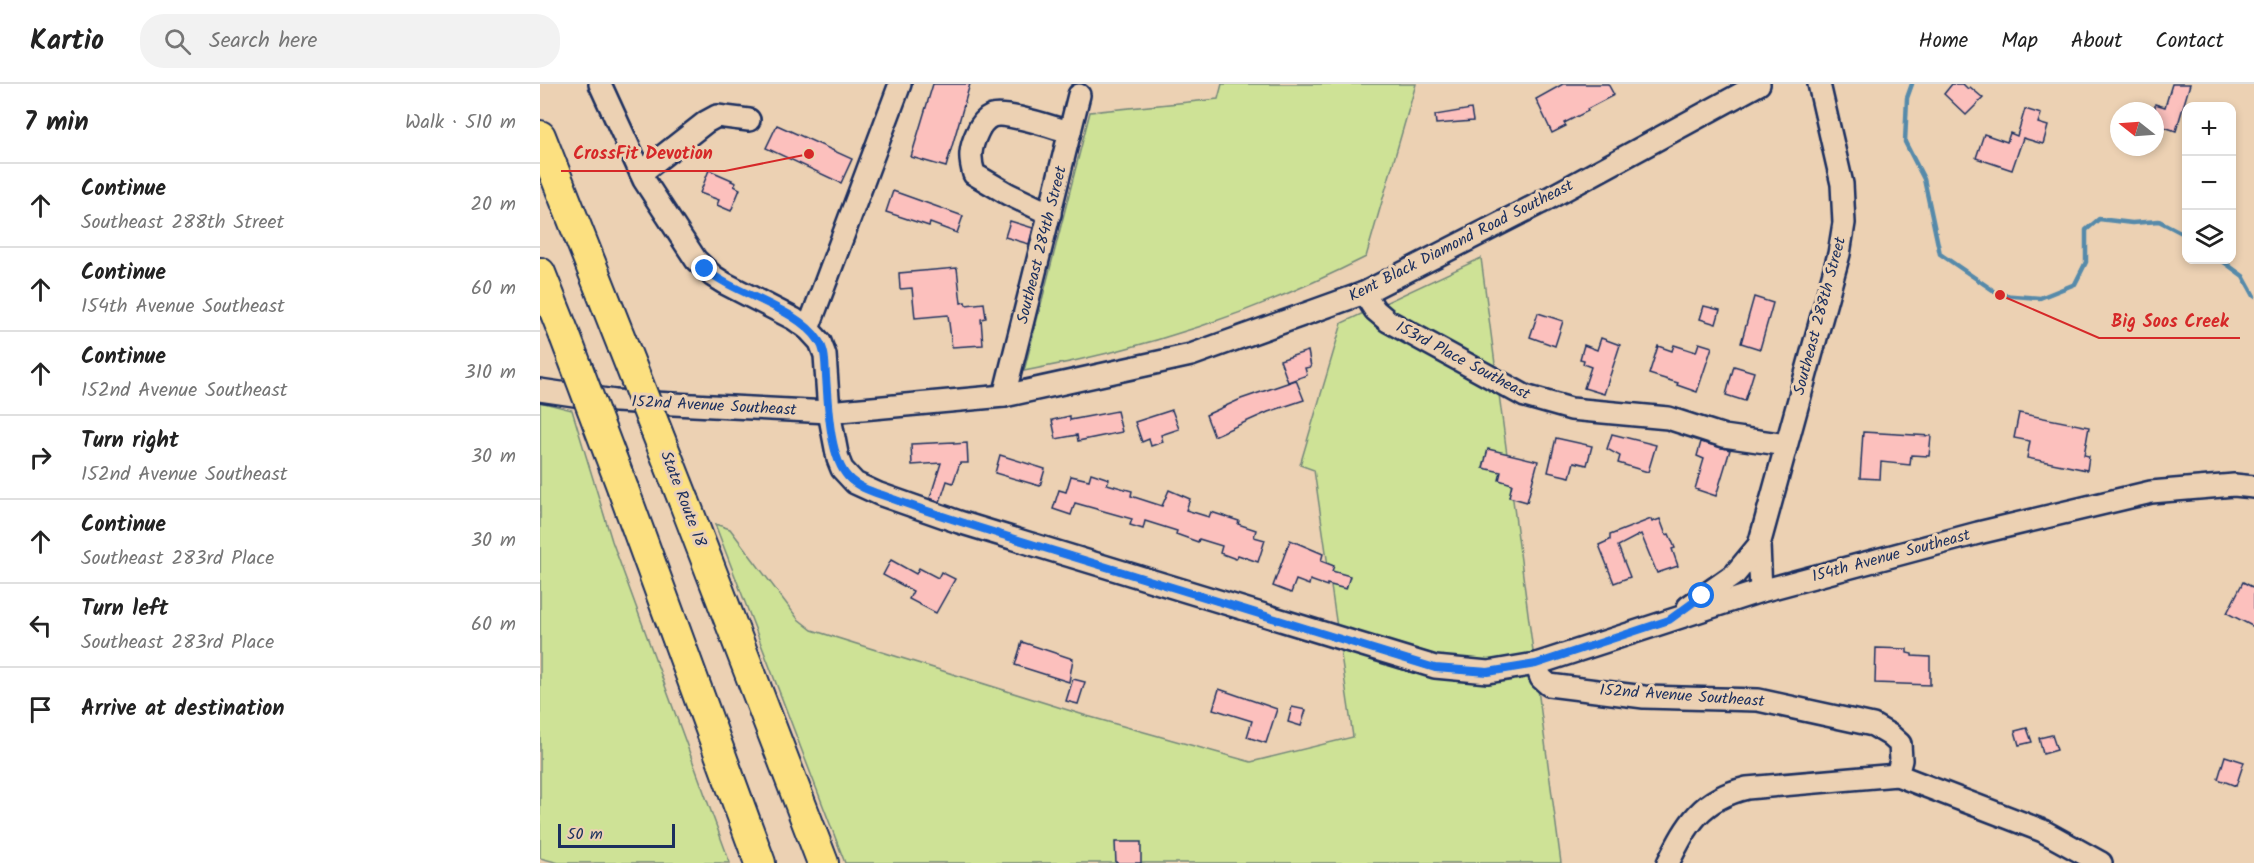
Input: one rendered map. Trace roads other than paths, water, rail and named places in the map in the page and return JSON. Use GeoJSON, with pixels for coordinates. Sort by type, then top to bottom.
{"type":"FeatureCollection","features":[{"type":"Feature","properties":{"kind":"highway","name":"State Route 18"},"geometry":{"type":"LineString","coordinates":[[540,136],[823,863]]}},
{"type":"Feature","properties":{"kind":"highway"},"geometry":{"type":"LineString","coordinates":[[540,273],[623,489],[760,863]]}},
{"type":"Feature","properties":{"kind":"street"},"geometry":{"type":"LineString","coordinates":[[600,84],[641,173],[680,239],[705,269],[724,283],[808,329],[820,342],[825,355],[829,412],[838,459],[848,477],[864,488],[982,529],[1435,668],[1488,672],[1536,664]]}},
{"type":"Feature","properties":{"kind":"street"},"geometry":{"type":"LineString","coordinates":[[808,329],[900,84]]}},
{"type":"Feature","properties":{"kind":"street","name":"Kent Black Diamond Road Southeast"},"geometry":{"type":"LineString","coordinates":[[829,412],[1004,396],[1191,356],[1364,293],[1540,202],[1759,84]]}},
{"type":"Feature","properties":{"kind":"street","name":"Southeast 288th Street"},"geometry":{"type":"LineString","coordinates":[[1761,591],[1760,545],[1839,254],[1844,223],[1842,183],[1819,84]]}},
{"type":"Feature","properties":{"kind":"street","name":"Southeast 284th Street"},"geometry":{"type":"LineString","coordinates":[[1004,396],[1079,95]]}},
{"type":"Feature","properties":{"kind":"street"},"geometry":{"type":"LineString","coordinates":[[1050,213],[1008,194],[974,174],[969,158],[972,144],[981,124],[992,116],[1007,115],[1070,132]]}},
{"type":"Feature","properties":{"kind":"street"},"geometry":{"type":"LineString","coordinates":[[641,173],[706,122],[717,116],[748,120]]}},
{"type":"Feature","properties":{"kind":"street","name":"153rd Place Southeast"},"geometry":{"type":"LineString","coordinates":[[1364,293],[1375,310],[1388,321],[1525,396],[1571,409],[1668,418],[1725,436],[1786,445]]}},
{"type":"Feature","properties":{"kind":"street","name":"152nd Avenue Southeast"},"geometry":{"type":"LineString","coordinates":[[540,390],[615,401],[829,412]]}},
{"type":"Feature","properties":{"kind":"street","name":"154th Avenue Southeast"},"geometry":{"type":"LineString","coordinates":[[1536,664],[1761,591],[1934,544],[2151,492],[2234,485],[2254,487]]}},
{"type":"Feature","properties":{"kind":"street","name":"Southeast 288th Street"},"geometry":{"type":"LineString","coordinates":[[1669,620],[1735,574],[1760,545]]}},
{"type":"Feature","properties":{"kind":"street","name":"152nd Avenue Southeast"},"geometry":{"type":"LineString","coordinates":[[1536,664],[1541,678],[1549,685],[1644,697],[1758,700],[1873,725],[1900,744],[1901,760],[1897,775]]}},
{"type":"Feature","properties":{"kind":"street"},"geometry":{"type":"LineString","coordinates":[[1668,863],[1694,819],[1707,804],[1727,792],[1747,788],[1897,775],[2043,831],[2101,863]]}},
{"type":"Feature","properties":{"kind":"waterway"},"geometry":{"type":"LineString","coordinates":[[1912,84],[1907,98],[1905,142],[1924,179],[1940,254],[2000,295],[2040,298],[2075,284],[2086,262],[2086,230],[2099,219],[2132,223],[2159,221],[2182,233]]}},
{"type":"Feature","properties":{"kind":"waterway"},"geometry":{"type":"LineString","coordinates":[[2226,264],[2243,276],[2254,296]]}},
{"type":"Feature","properties":{"kind":"place","name":"CrossFit Devotion"},"geometry":{"type":"Point","coordinates":[809,154]}},
{"type":"Feature","properties":{"kind":"place","name":"Big Soos Creek"},"geometry":{"type":"Point","coordinates":[2000,295]}}]}
